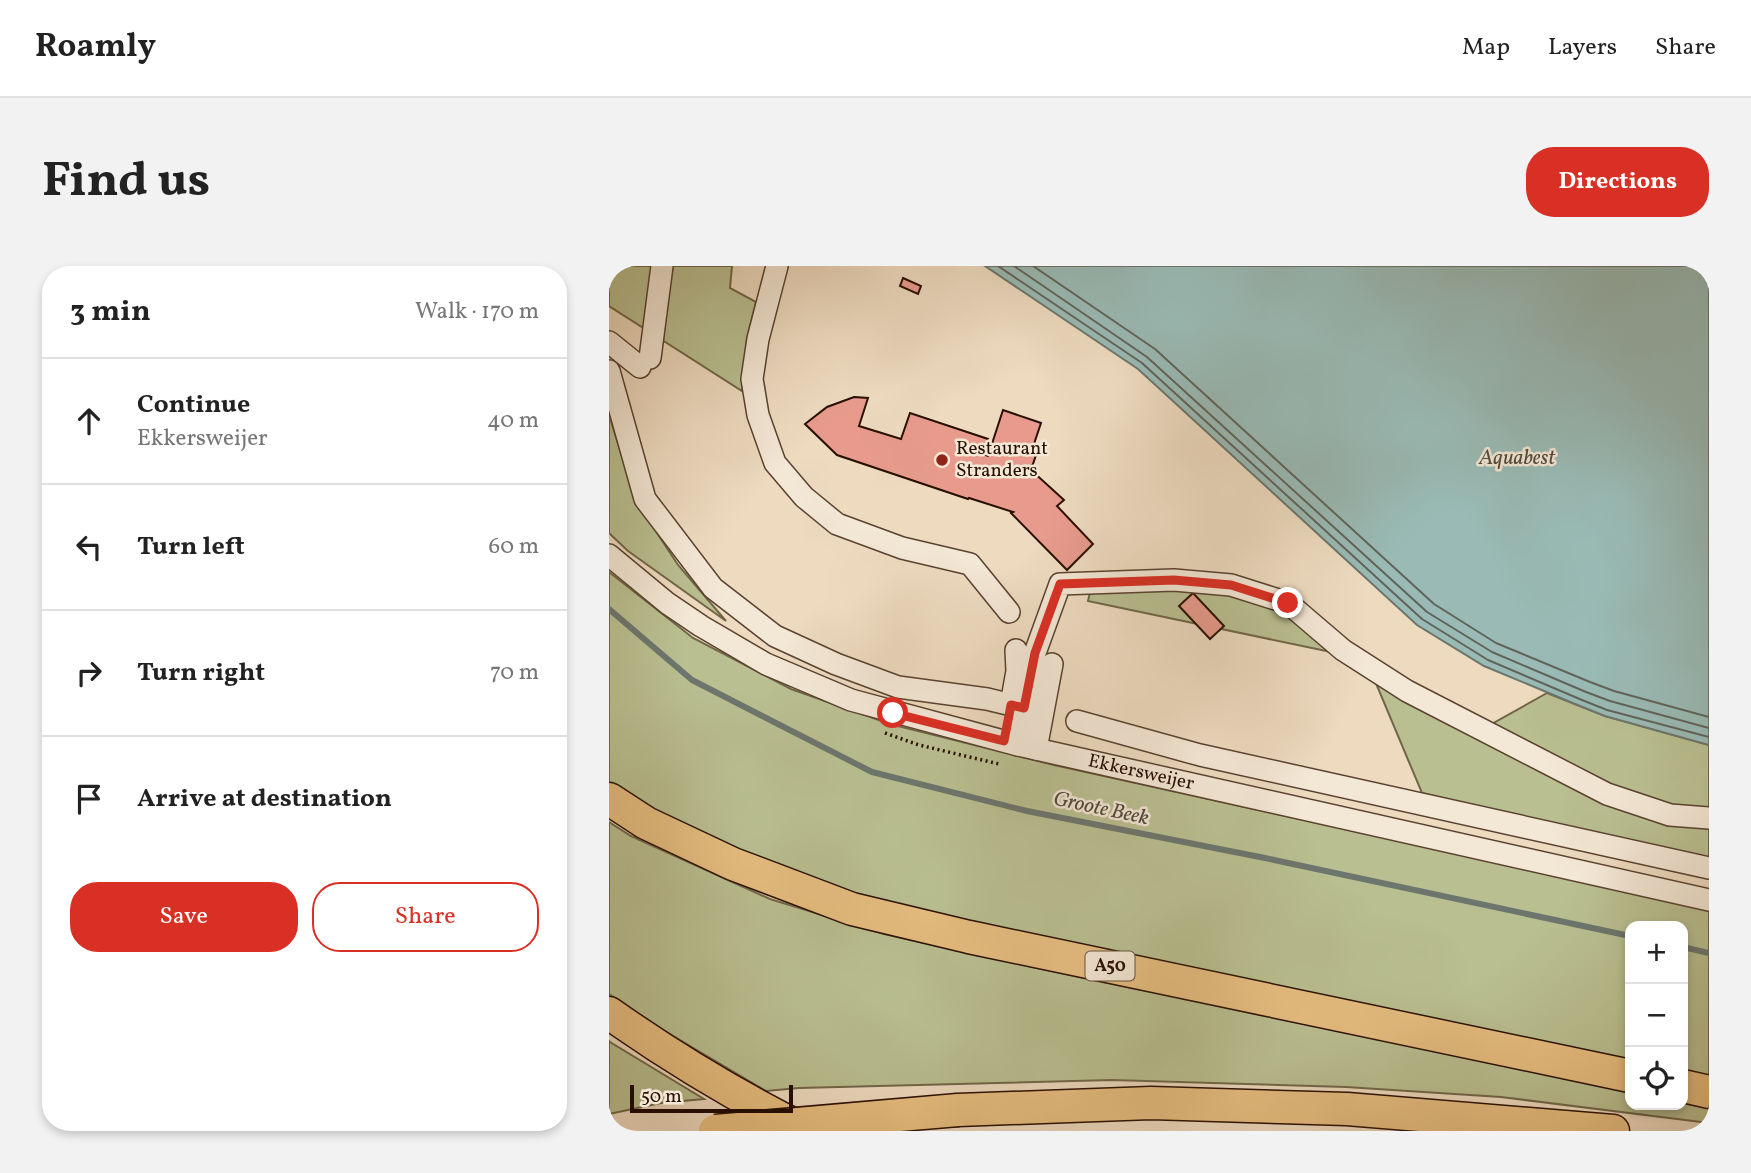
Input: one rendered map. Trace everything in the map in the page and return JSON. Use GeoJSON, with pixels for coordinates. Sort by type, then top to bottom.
{"type":"FeatureCollection","features":[{"type":"Feature","properties":{"kind":"highway","name":"A50"},"geometry":{"type":"LineString","coordinates":[[609,799],[646,823],[733,864],[852,909],[968,937],[1625,1075]]}},
{"type":"Feature","properties":{"kind":"highway"},"geometry":{"type":"LineString","coordinates":[[609,1013],[766,1111],[806,1131]]}},
{"type":"Feature","properties":{"kind":"highway"},"geometry":{"type":"LineString","coordinates":[[1688,1087],[1709,1092]]}},
{"type":"Feature","properties":{"kind":"highway"},"geometry":{"type":"LineString","coordinates":[[715,1131],[803,1121],[958,1110],[1151,1103],[1347,1108],[1580,1126],[1613,1131]]}},
{"type":"Feature","properties":{"kind":"street"},"geometry":{"type":"LineString","coordinates":[[777,266],[758,339],[751,379],[758,415],[775,463],[804,497],[837,524],[902,548],[970,564],[1009,612]]}},
{"type":"Feature","properties":{"kind":"street"},"geometry":{"type":"LineString","coordinates":[[609,342],[645,362],[659,268]]}},
{"type":"Feature","properties":{"kind":"street"},"geometry":{"type":"LineString","coordinates":[[609,371],[645,499],[713,588],[775,636],[836,664],[898,687],[987,699],[1017,706]]}},
{"type":"Feature","properties":{"kind":"street","name":"Ekkersweijer"},"geometry":{"type":"LineString","coordinates":[[609,555],[689,619],[766,664],[851,700],[1019,745],[1709,900]]}},
{"type":"Feature","properties":{"kind":"street"},"geometry":{"type":"LineString","coordinates":[[1019,745],[1017,706],[1060,584],[1174,580],[1231,585],[1288,603],[1343,650],[1407,691],[1607,794],[1669,815],[1709,818]]}},
{"type":"Feature","properties":{"kind":"street"},"geometry":{"type":"LineString","coordinates":[[1019,745],[1034,655]]}},
{"type":"Feature","properties":{"kind":"street"},"geometry":{"type":"LineString","coordinates":[[1077,721],[1251,766],[1709,868]]}},
{"type":"Feature","properties":{"kind":"green space"},"geometry":{"type":"Polygon","coordinates":[[[609,266],[732,266],[730,288],[756,302],[747,338],[742,391],[609,306],[609,266]]]}},
{"type":"Feature","properties":{"kind":"green space"},"geometry":{"type":"Polygon","coordinates":[[[609,415],[636,501],[678,565],[726,621],[628,551],[609,533],[609,415]]]}},
{"type":"Feature","properties":{"kind":"green space"},"geometry":{"type":"Polygon","coordinates":[[[609,572],[693,638],[791,689],[890,724],[1054,765],[1709,909],[1709,1083],[1688,1078],[1688,921],[1625,921],[1625,1064],[853,899],[738,854],[609,788],[609,572]]]}},
{"type":"Feature","properties":{"kind":"green space"},"geometry":{"type":"Polygon","coordinates":[[[1173,587],[1230,593],[1284,610],[1331,652],[1088,601],[1091,588],[1173,587]]]}},
{"type":"Feature","properties":{"kind":"green space"},"geometry":{"type":"Polygon","coordinates":[[[1375,681],[1664,821],[1709,828],[1709,862],[1422,793],[1375,681]]]}},
{"type":"Feature","properties":{"kind":"green space"},"geometry":{"type":"Polygon","coordinates":[[[1547,693],[1605,716],[1709,745],[1709,808],[1675,808],[1619,790],[1490,725],[1547,693]]]}},
{"type":"Feature","properties":{"kind":"green space"},"geometry":{"type":"Polygon","coordinates":[[[609,822],[631,836],[770,899],[884,934],[1625,1091],[1625,1110],[1688,1110],[1688,1104],[1709,1108],[1709,1123],[1501,1097],[1346,1087],[1112,1080],[766,1091],[663,1030],[609,994],[609,822]]]}},
{"type":"Feature","properties":{"kind":"green space"},"geometry":{"type":"Polygon","coordinates":[[[609,1041],[704,1099],[661,1103],[609,1114],[609,1041]]]}},
{"type":"Feature","properties":{"kind":"water","name":"Aquabest"},"geometry":{"type":"Polygon","coordinates":[[[985,266],[1709,266],[1709,745],[1605,716],[1580,706],[1484,666],[1417,625],[1138,369],[985,266]]]}},
{"type":"Feature","properties":{"kind":"building"},"geometry":{"type":"Polygon","coordinates":[[[903,278],[921,286],[918,294],[900,286],[903,278]]]}},
{"type":"Feature","properties":{"kind":"building"},"geometry":{"type":"Polygon","coordinates":[[[854,397],[868,398],[859,426],[901,439],[910,413],[988,439],[983,454],[988,456],[1003,410],[1041,423],[1031,453],[1036,455],[1031,470],[1064,500],[1057,506],[1093,544],[1067,570],[1011,513],[1013,512],[837,455],[805,424],[827,407],[854,397]]]}},
{"type":"Feature","properties":{"kind":"building"},"geometry":{"type":"Polygon","coordinates":[[[1193,593],[1224,626],[1210,639],[1179,606],[1193,593]]]}},
{"type":"Feature","properties":{"kind":"waterway","name":"Groote Beek"},"geometry":{"type":"LineString","coordinates":[[609,609],[692,680],[872,772],[1027,811],[1265,858],[1625,935]]}},
{"type":"Feature","properties":{"kind":"waterway","name":"Groote Beek"},"geometry":{"type":"LineString","coordinates":[[1688,948],[1709,953]]}},
{"type":"Feature","properties":{"kind":"place","name":"Restaurant Stranders"},"geometry":{"type":"Point","coordinates":[942,460]}},
{"type":"Feature","properties":{"kind":"route"},"geometry":{"type":"LineString","coordinates":[[893,713],[1004,741],[1011,705],[1024,708],[1035,653],[1060,584],[1174,580],[1231,585],[1288,603]]}}]}
